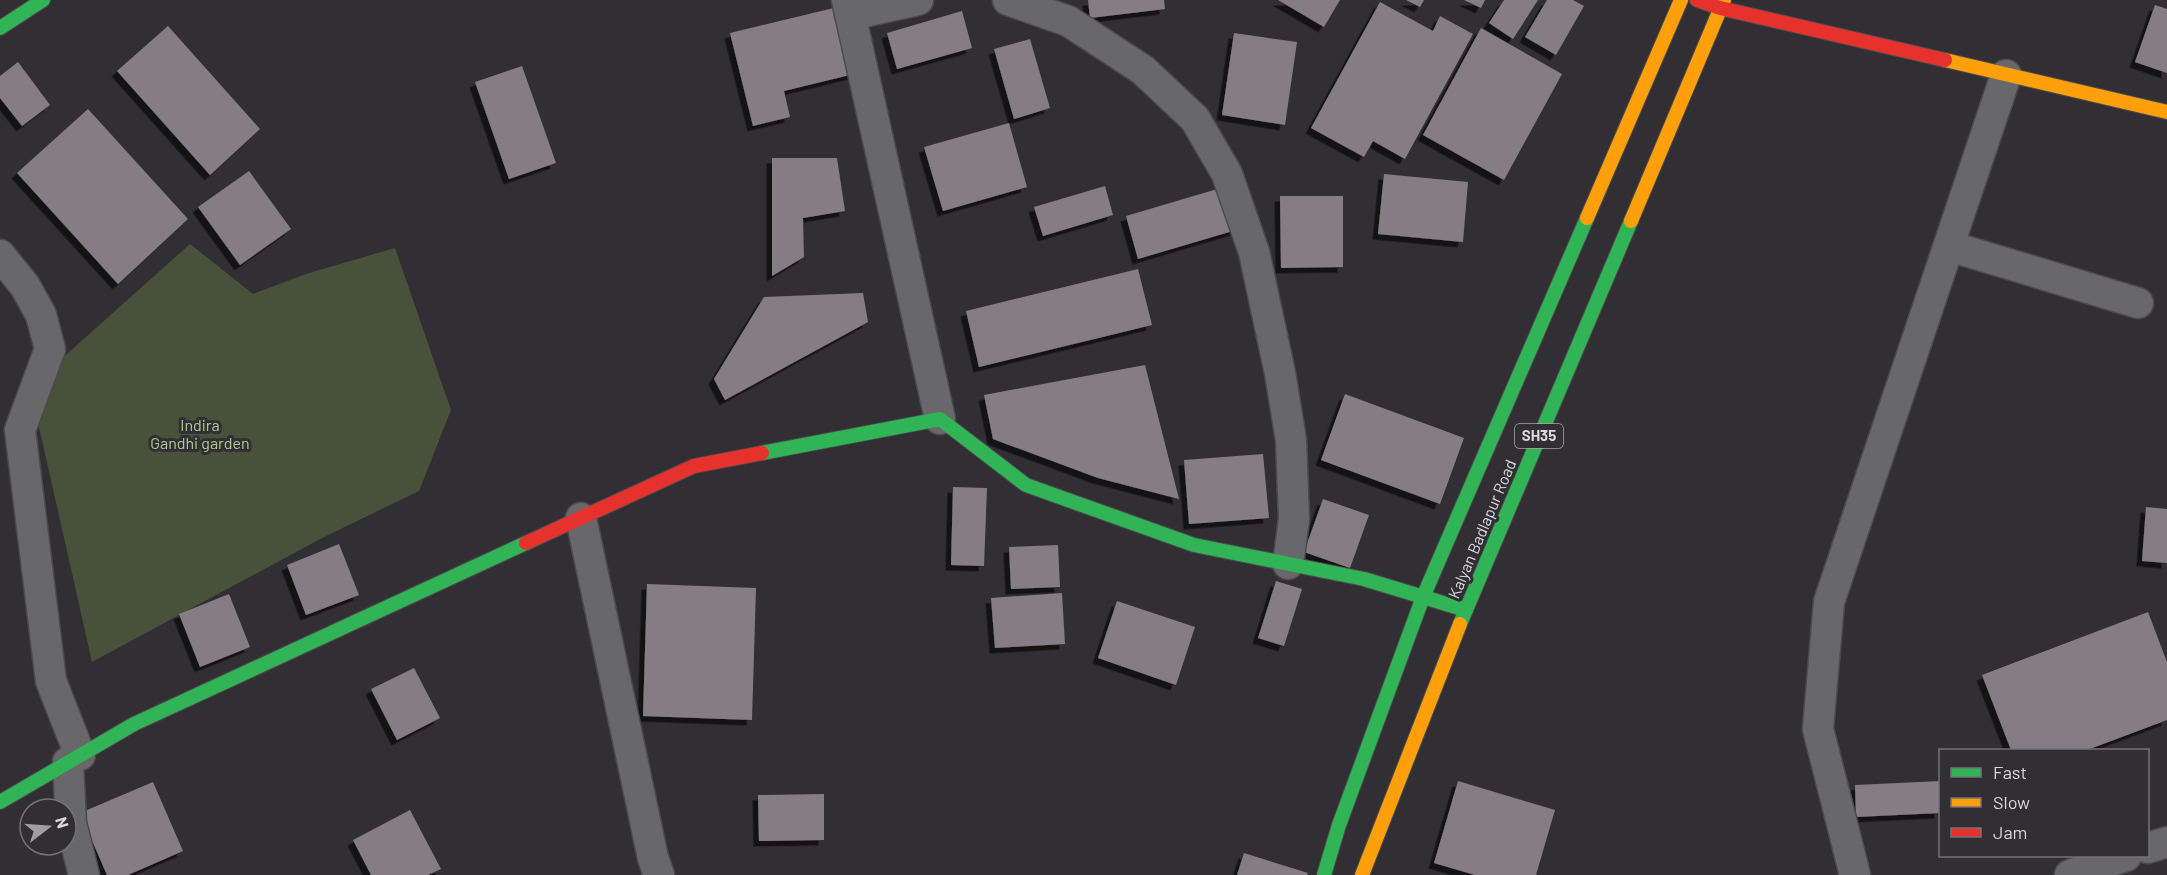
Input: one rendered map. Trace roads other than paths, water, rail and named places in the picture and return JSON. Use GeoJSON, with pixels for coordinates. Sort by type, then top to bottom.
{"type":"FeatureCollection","features":[{"type":"Feature","properties":{"kind":"street"},"geometry":{"type":"LineString","coordinates":[[0,28],[43,0]]}},
{"type":"Feature","properties":{"kind":"street"},"geometry":{"type":"LineString","coordinates":[[918,0],[849,8],[940,419],[1026,485],[1194,544],[1364,579],[1466,610]]}},
{"type":"Feature","properties":{"kind":"street"},"geometry":{"type":"LineString","coordinates":[[1008,0],[1068,21],[1143,70],[1195,119],[1227,174],[1254,252],[1280,373],[1291,441],[1294,519],[1288,564]]}},
{"type":"Feature","properties":{"kind":"street","name":"Kalyan Badlapur Road"},"geometry":{"type":"LineString","coordinates":[[1324,875],[1339,825],[1423,597],[1681,0]]}},
{"type":"Feature","properties":{"kind":"street"},"geometry":{"type":"LineString","coordinates":[[1697,0],[1722,4],[2006,75],[2167,112]]}},
{"type":"Feature","properties":{"kind":"street","name":"Kalyan Badlapur Road"},"geometry":{"type":"LineString","coordinates":[[1362,875],[1466,610],[1722,4]]}},
{"type":"Feature","properties":{"kind":"street"},"geometry":{"type":"LineString","coordinates":[[1855,875],[1818,729],[1829,602],[2006,75]]}},
{"type":"Feature","properties":{"kind":"street"},"geometry":{"type":"LineString","coordinates":[[1949,246],[2138,303]]}},
{"type":"Feature","properties":{"kind":"street"},"geometry":{"type":"LineString","coordinates":[[0,255],[25,286],[41,315],[50,348],[20,430],[51,681],[74,759],[71,823],[84,875]]}},
{"type":"Feature","properties":{"kind":"street"},"geometry":{"type":"LineString","coordinates":[[0,802],[134,724],[694,466],[940,419]]}},
{"type":"Feature","properties":{"kind":"street"},"geometry":{"type":"LineString","coordinates":[[581,518],[653,858],[659,875]]}},
{"type":"Feature","properties":{"kind":"street"},"geometry":{"type":"LineString","coordinates":[[2149,848],[2167,842]]}},
{"type":"Feature","properties":{"kind":"street"},"geometry":{"type":"LineString","coordinates":[[2070,875],[2120,857]]}},
{"type":"Feature","properties":{"kind":"park label","name":"Indira Gandhi garden"},"geometry":{"type":"Point","coordinates":[200,434]}}]}
